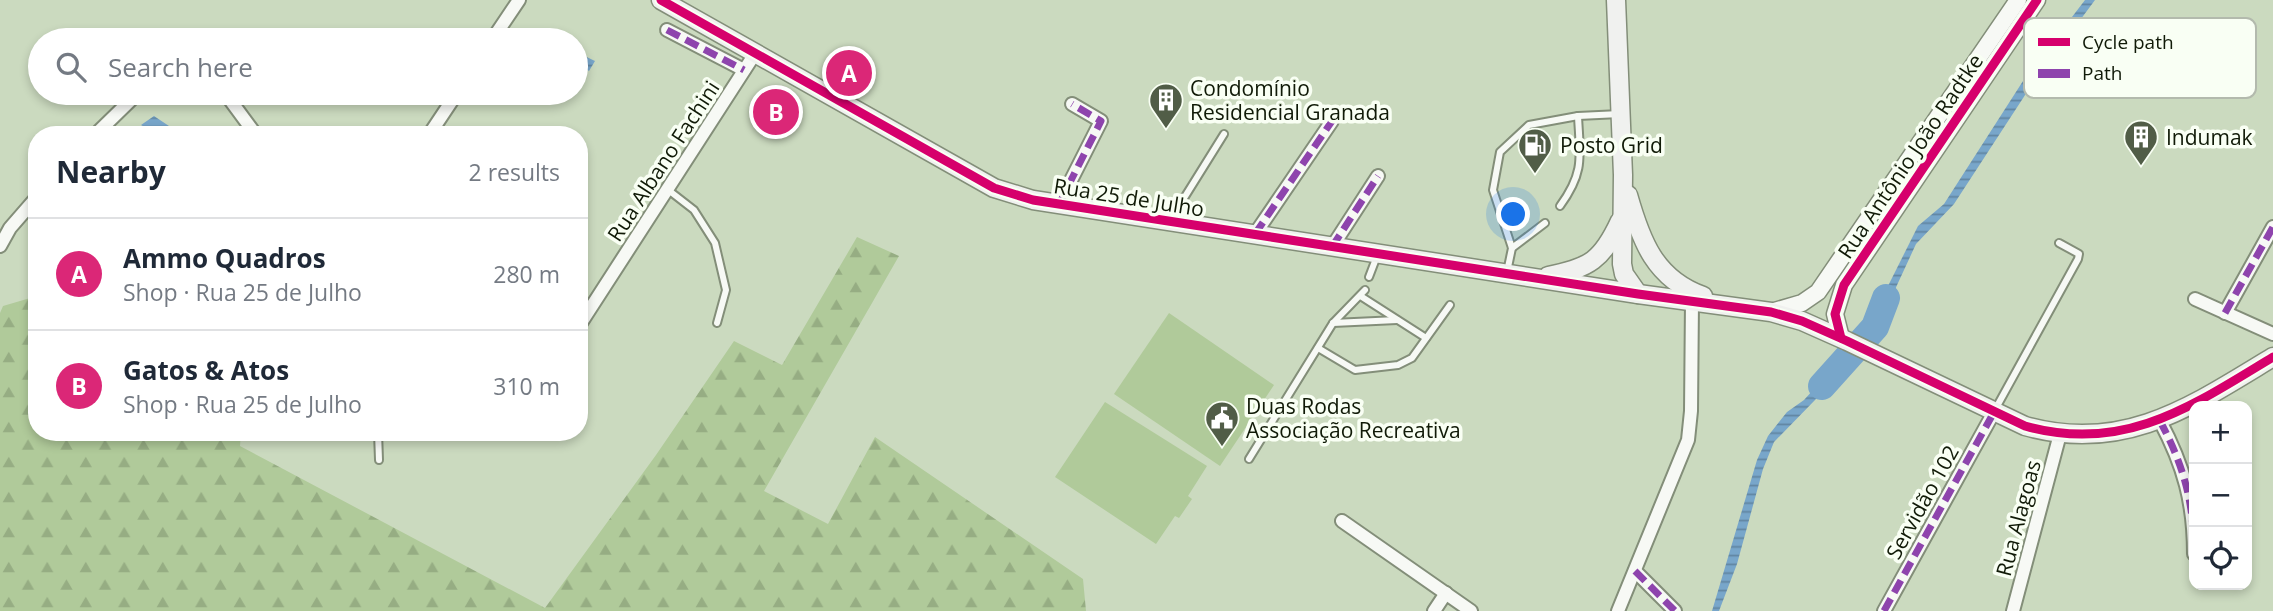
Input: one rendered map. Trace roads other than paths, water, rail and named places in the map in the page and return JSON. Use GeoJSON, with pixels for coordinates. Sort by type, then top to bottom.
{"type":"FeatureCollection","features":[{"type":"Feature","properties":{"kind":"main road","name":"Rua 25 de Julho"},"geometry":{"type":"LineString","coordinates":[[661,0],[994,188],[1059,204],[1638,294],[1727,305]]}},
{"type":"Feature","properties":{"kind":"main road"},"geometry":{"type":"LineString","coordinates":[[1616,0],[1624,274],[1638,294]]}},
{"type":"Feature","properties":{"kind":"main road"},"geometry":{"type":"LineString","coordinates":[[1623,175],[1637,228],[1646,249],[1657,265],[1680,286],[1727,305],[1771,312],[1850,342],[2025,426],[2060,434],[2109,433],[2160,421],[2273,357]]}},
{"type":"Feature","properties":{"kind":"main road"},"geometry":{"type":"LineString","coordinates":[[1536,278],[1582,268],[1593,262],[1607,248],[1622,218]]}},
{"type":"Feature","properties":{"kind":"street"},"geometry":{"type":"LineString","coordinates":[[500,28],[519,0]]}},
{"type":"Feature","properties":{"kind":"street","name":"Rua Antônio João Radtke"},"geometry":{"type":"LineString","coordinates":[[1771,312],[1802,303],[1818,292],[2018,0]]}},
{"type":"Feature","properties":{"kind":"street","name":"Rua Antônio João Radtke"},"geometry":{"type":"LineString","coordinates":[[2025,18],[2037,0]]}},
{"type":"Feature","properties":{"kind":"street","name":"Rua Antônio João Radtke"},"geometry":{"type":"LineString","coordinates":[[1850,342],[1835,314],[1844,285],[2024,19]]}},
{"type":"Feature","properties":{"kind":"street"},"geometry":{"type":"LineString","coordinates":[[667,30],[744,70]]}},
{"type":"Feature","properties":{"kind":"street","name":"Rua Albano Fachini"},"geometry":{"type":"LineString","coordinates":[[588,312],[756,52]]}},
{"type":"Feature","properties":{"kind":"street"},"geometry":{"type":"LineString","coordinates":[[1059,204],[1101,121],[1073,104]]}},
{"type":"Feature","properties":{"kind":"street"},"geometry":{"type":"LineString","coordinates":[[104,126],[126,105]]}},
{"type":"Feature","properties":{"kind":"street"},"geometry":{"type":"LineString","coordinates":[[234,105],[249,126]]}},
{"type":"Feature","properties":{"kind":"street"},"geometry":{"type":"LineString","coordinates":[[435,126],[449,105]]}},
{"type":"Feature","properties":{"kind":"street"},"geometry":{"type":"LineString","coordinates":[[1255,234],[1332,121]]}},
{"type":"Feature","properties":{"kind":"street"},"geometry":{"type":"LineString","coordinates":[[1332,247],[1378,176]]}},
{"type":"Feature","properties":{"kind":"street"},"geometry":{"type":"LineString","coordinates":[[0,246],[10,228],[28,207]]}},
{"type":"Feature","properties":{"kind":"street"},"geometry":{"type":"LineString","coordinates":[[2225,313],[2273,227]]}},
{"type":"Feature","properties":{"kind":"street"},"geometry":{"type":"LineString","coordinates":[[2195,299],[2273,334]]}},
{"type":"Feature","properties":{"kind":"street"},"geometry":{"type":"LineString","coordinates":[[1618,611],[1688,440],[1691,411],[1692,301]]}},
{"type":"Feature","properties":{"kind":"street","name":"Servidão 102"},"geometry":{"type":"LineString","coordinates":[[1884,611],[1994,412]]}},
{"type":"Feature","properties":{"kind":"street"},"geometry":{"type":"LineString","coordinates":[[2160,421],[2180,459],[2194,527]]}},
{"type":"Feature","properties":{"kind":"street","name":"Rua Alagoas"},"geometry":{"type":"LineString","coordinates":[[2013,611],[2060,434]]}},
{"type":"Feature","properties":{"kind":"street"},"geometry":{"type":"LineString","coordinates":[[1342,521],[1471,611]]}},
{"type":"Feature","properties":{"kind":"street"},"geometry":{"type":"LineString","coordinates":[[1635,570],[1675,611]]}},
{"type":"Feature","properties":{"kind":"street"},"geometry":{"type":"LineString","coordinates":[[1434,611],[1446,593]]}},
{"type":"Feature","properties":{"kind":"lane"},"geometry":{"type":"LineString","coordinates":[[1506,274],[1511,248],[1493,190],[1500,152],[1529,125],[1577,117],[1620,114]]}},
{"type":"Feature","properties":{"kind":"lane"},"geometry":{"type":"LineString","coordinates":[[1560,206],[1574,188],[1581,169],[1577,117]]}},
{"type":"Feature","properties":{"kind":"lane"},"geometry":{"type":"LineString","coordinates":[[1170,221],[1224,134]]}},
{"type":"Feature","properties":{"kind":"lane"},"geometry":{"type":"LineString","coordinates":[[667,189],[694,210],[715,243],[726,290],[717,323]]}},
{"type":"Feature","properties":{"kind":"lane"},"geometry":{"type":"LineString","coordinates":[[1511,248],[1545,223]]}},
{"type":"Feature","properties":{"kind":"lane"},"geometry":{"type":"LineString","coordinates":[[1994,412],[2078,259],[2078,254],[2073,249],[2059,243]]}},
{"type":"Feature","properties":{"kind":"lane"},"geometry":{"type":"LineString","coordinates":[[1369,277],[1377,254]]}},
{"type":"Feature","properties":{"kind":"lane"},"geometry":{"type":"LineString","coordinates":[[1248,459],[1334,323],[1363,293],[1397,320],[1426,338]]}},
{"type":"Feature","properties":{"kind":"lane"},"geometry":{"type":"LineString","coordinates":[[1318,348],[1362,371],[1406,363],[1450,305]]}},
{"type":"Feature","properties":{"kind":"lane"},"geometry":{"type":"LineString","coordinates":[[1334,323],[1397,320]]}},
{"type":"Feature","properties":{"kind":"lane"},"geometry":{"type":"LineString","coordinates":[[378,441],[379,460]]}},
{"type":"Feature","properties":{"kind":"water"},"geometry":{"type":"Polygon","coordinates":[[[2085,0],[2095,0],[2082,18],[2071,18],[2085,0]]]}},
{"type":"Feature","properties":{"kind":"water"},"geometry":{"type":"Polygon","coordinates":[[[588,58],[595,61],[588,70],[588,58]]]}},
{"type":"Feature","properties":{"kind":"water"},"geometry":{"type":"Polygon","coordinates":[[[2023,81],[2024,97],[1954,204],[1916,244],[1874,335],[1866,330],[1918,226],[1944,204],[2023,81]]]}},
{"type":"Feature","properties":{"kind":"water"},"geometry":{"type":"Polygon","coordinates":[[[154,116],[169,126],[143,126],[154,116]]]}},
{"type":"Feature","properties":{"kind":"water"},"geometry":{"type":"Polygon","coordinates":[[[1842,358],[1852,362],[1774,442],[1763,469],[1737,564],[1719,611],[1712,611],[1757,460],[1768,436],[1787,412],[1804,400],[1842,358]]]}},
{"type":"Feature","properties":{"kind":"waterway"},"geometry":{"type":"LineString","coordinates":[[1822,386],[1875,327],[1886,298]]}},
{"type":"Feature","properties":{"kind":"place","name":"Ammo Quadros"},"geometry":{"type":"Point","coordinates":[849,73]}},
{"type":"Feature","properties":{"kind":"place","name":"Gatos & Atos"},"geometry":{"type":"Point","coordinates":[776,112]}},
{"type":"Feature","properties":{"kind":"place","name":"Condomínio Residencial Granada"},"geometry":{"type":"Point","coordinates":[1166,130]}},
{"type":"Feature","properties":{"kind":"place","name":"Indumak"},"geometry":{"type":"Point","coordinates":[2141,167]}},
{"type":"Feature","properties":{"kind":"place","name":"Posto Grid"},"geometry":{"type":"Point","coordinates":[1535,175]}},
{"type":"Feature","properties":{"kind":"place","name":"Duas Rodas Associação Recreativa"},"geometry":{"type":"Point","coordinates":[1222,448]}}]}
